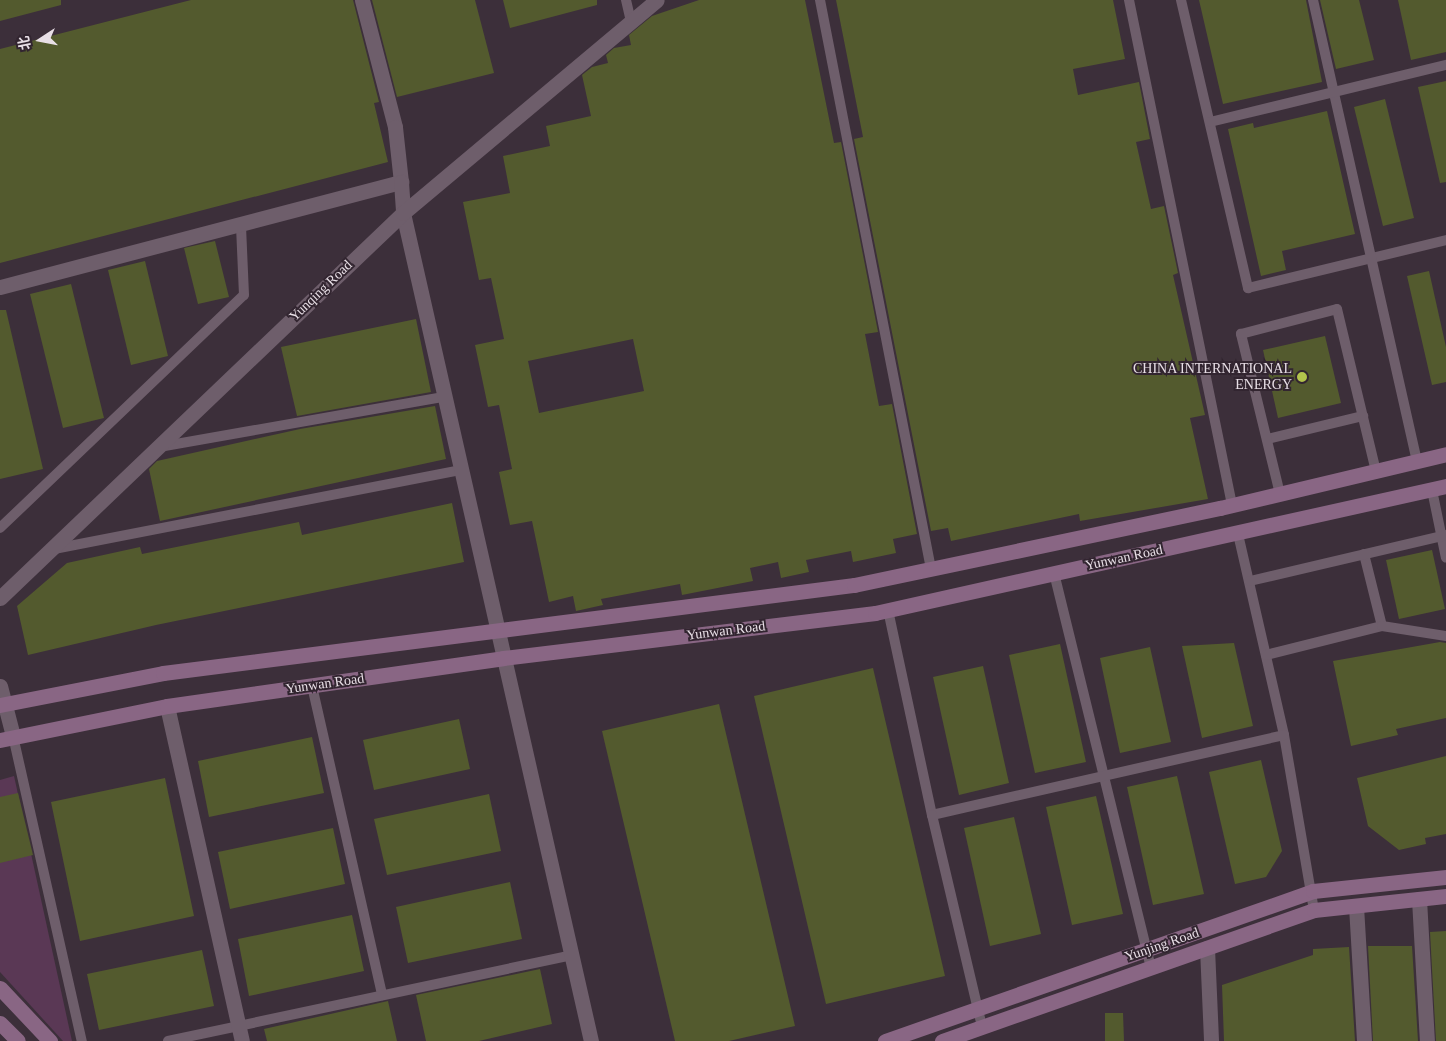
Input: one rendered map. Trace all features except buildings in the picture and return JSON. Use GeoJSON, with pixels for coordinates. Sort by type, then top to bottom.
{"type":"FeatureCollection","features":[{"type":"Feature","properties":{"kind":"main road","name":"Yunwan Road"},"geometry":{"type":"LineString","coordinates":[[2,704],[163,673],[854,585],[1232,505],[1446,454]]}},
{"type":"Feature","properties":{"kind":"main road","name":"Yunwan Road"},"geometry":{"type":"LineString","coordinates":[[7,738],[167,706],[503,658],[888,610],[1439,488]]}},
{"type":"Feature","properties":{"kind":"main road","name":"Yunjing Road"},"geometry":{"type":"LineString","coordinates":[[885,1041],[1312,891],[1446,877]]}},
{"type":"Feature","properties":{"kind":"main road","name":"Yunjing Road"},"geometry":{"type":"LineString","coordinates":[[942,1041],[1314,910],[1446,896]]}},
{"type":"Feature","properties":{"kind":"main road"},"geometry":{"type":"LineString","coordinates":[[0,988],[50,1041]]}},
{"type":"Feature","properties":{"kind":"main road"},"geometry":{"type":"LineString","coordinates":[[0,1023],[18,1041]]}},
{"type":"Feature","properties":{"kind":"street"},"geometry":{"type":"LineString","coordinates":[[362,0],[395,127],[401,182],[402,213],[591,1041]]}},
{"type":"Feature","properties":{"kind":"street","name":"Yunqing Road"},"geometry":{"type":"LineString","coordinates":[[0,598],[54,549],[402,213],[657,0]]}},
{"type":"Feature","properties":{"kind":"street"},"geometry":{"type":"LineString","coordinates":[[0,286],[241,226],[401,182]]}},
{"type":"Feature","properties":{"kind":"street"},"geometry":{"type":"LineString","coordinates":[[0,686],[7,738]]}},
{"type":"Feature","properties":{"kind":"street"},"geometry":{"type":"LineString","coordinates":[[167,706],[242,1041]]}},
{"type":"Feature","properties":{"kind":"street"},"geometry":{"type":"LineString","coordinates":[[1419,899],[1427,1041]]}},
{"type":"Feature","properties":{"kind":"street"},"geometry":{"type":"LineString","coordinates":[[1356,906],[1364,1041]]}},
{"type":"Feature","properties":{"kind":"street"},"geometry":{"type":"LineString","coordinates":[[1207,948],[1211,1041]]}},
{"type":"Feature","properties":{"kind":"lane"},"geometry":{"type":"LineString","coordinates":[[626,0],[631,22]]}},
{"type":"Feature","properties":{"kind":"lane"},"geometry":{"type":"LineString","coordinates":[[820,0],[932,569]]}},
{"type":"Feature","properties":{"kind":"lane"},"geometry":{"type":"LineString","coordinates":[[1129,0],[1232,505]]}},
{"type":"Feature","properties":{"kind":"lane"},"geometry":{"type":"LineString","coordinates":[[1182,0],[1248,288],[1446,240]]}},
{"type":"Feature","properties":{"kind":"lane"},"geometry":{"type":"LineString","coordinates":[[1313,0],[1417,461]]}},
{"type":"Feature","properties":{"kind":"lane"},"geometry":{"type":"LineString","coordinates":[[1210,122],[1446,65]]}},
{"type":"Feature","properties":{"kind":"lane"},"geometry":{"type":"LineString","coordinates":[[0,528],[244,295],[241,226]]}},
{"type":"Feature","properties":{"kind":"lane"},"geometry":{"type":"LineString","coordinates":[[1280,494],[1241,334],[1337,309],[1376,471]]}},
{"type":"Feature","properties":{"kind":"lane"},"geometry":{"type":"LineString","coordinates":[[159,447],[444,397]]}},
{"type":"Feature","properties":{"kind":"lane"},"geometry":{"type":"LineString","coordinates":[[1266,439],[1363,416]]}},
{"type":"Feature","properties":{"kind":"lane"},"geometry":{"type":"LineString","coordinates":[[54,549],[461,470]]}},
{"type":"Feature","properties":{"kind":"lane"},"geometry":{"type":"LineString","coordinates":[[1439,488],[1446,558]]}},
{"type":"Feature","properties":{"kind":"lane"},"geometry":{"type":"LineString","coordinates":[[1238,534],[1284,735],[1314,910]]}},
{"type":"Feature","properties":{"kind":"lane"},"geometry":{"type":"LineString","coordinates":[[1250,582],[1444,535]]}},
{"type":"Feature","properties":{"kind":"lane"},"geometry":{"type":"LineString","coordinates":[[1364,554],[1382,626]]}},
{"type":"Feature","properties":{"kind":"lane"},"geometry":{"type":"LineString","coordinates":[[1054,573],[1151,967]]}},
{"type":"Feature","properties":{"kind":"lane"},"geometry":{"type":"LineString","coordinates":[[888,610],[932,815],[982,1027]]}},
{"type":"Feature","properties":{"kind":"lane"},"geometry":{"type":"LineString","coordinates":[[1266,655],[1382,626],[1446,636]]}},
{"type":"Feature","properties":{"kind":"lane"},"geometry":{"type":"LineString","coordinates":[[312,686],[382,995]]}},
{"type":"Feature","properties":{"kind":"lane"},"geometry":{"type":"LineString","coordinates":[[932,815],[1284,735]]}},
{"type":"Feature","properties":{"kind":"lane"},"geometry":{"type":"LineString","coordinates":[[7,738],[82,1041]]}},
{"type":"Feature","properties":{"kind":"lane"},"geometry":{"type":"LineString","coordinates":[[168,1041],[572,955]]}},
{"type":"Feature","properties":{"kind":"shaded area"},"geometry":{"type":"Polygon","coordinates":[[[14,776],[72,1041],[63,1041],[0,972],[0,780],[14,776]]]}},
{"type":"Feature","properties":{"kind":"place","name":"CHINA INTERNATIONAL ENERGY"},"geometry":{"type":"Point","coordinates":[1302,377]}}]}
